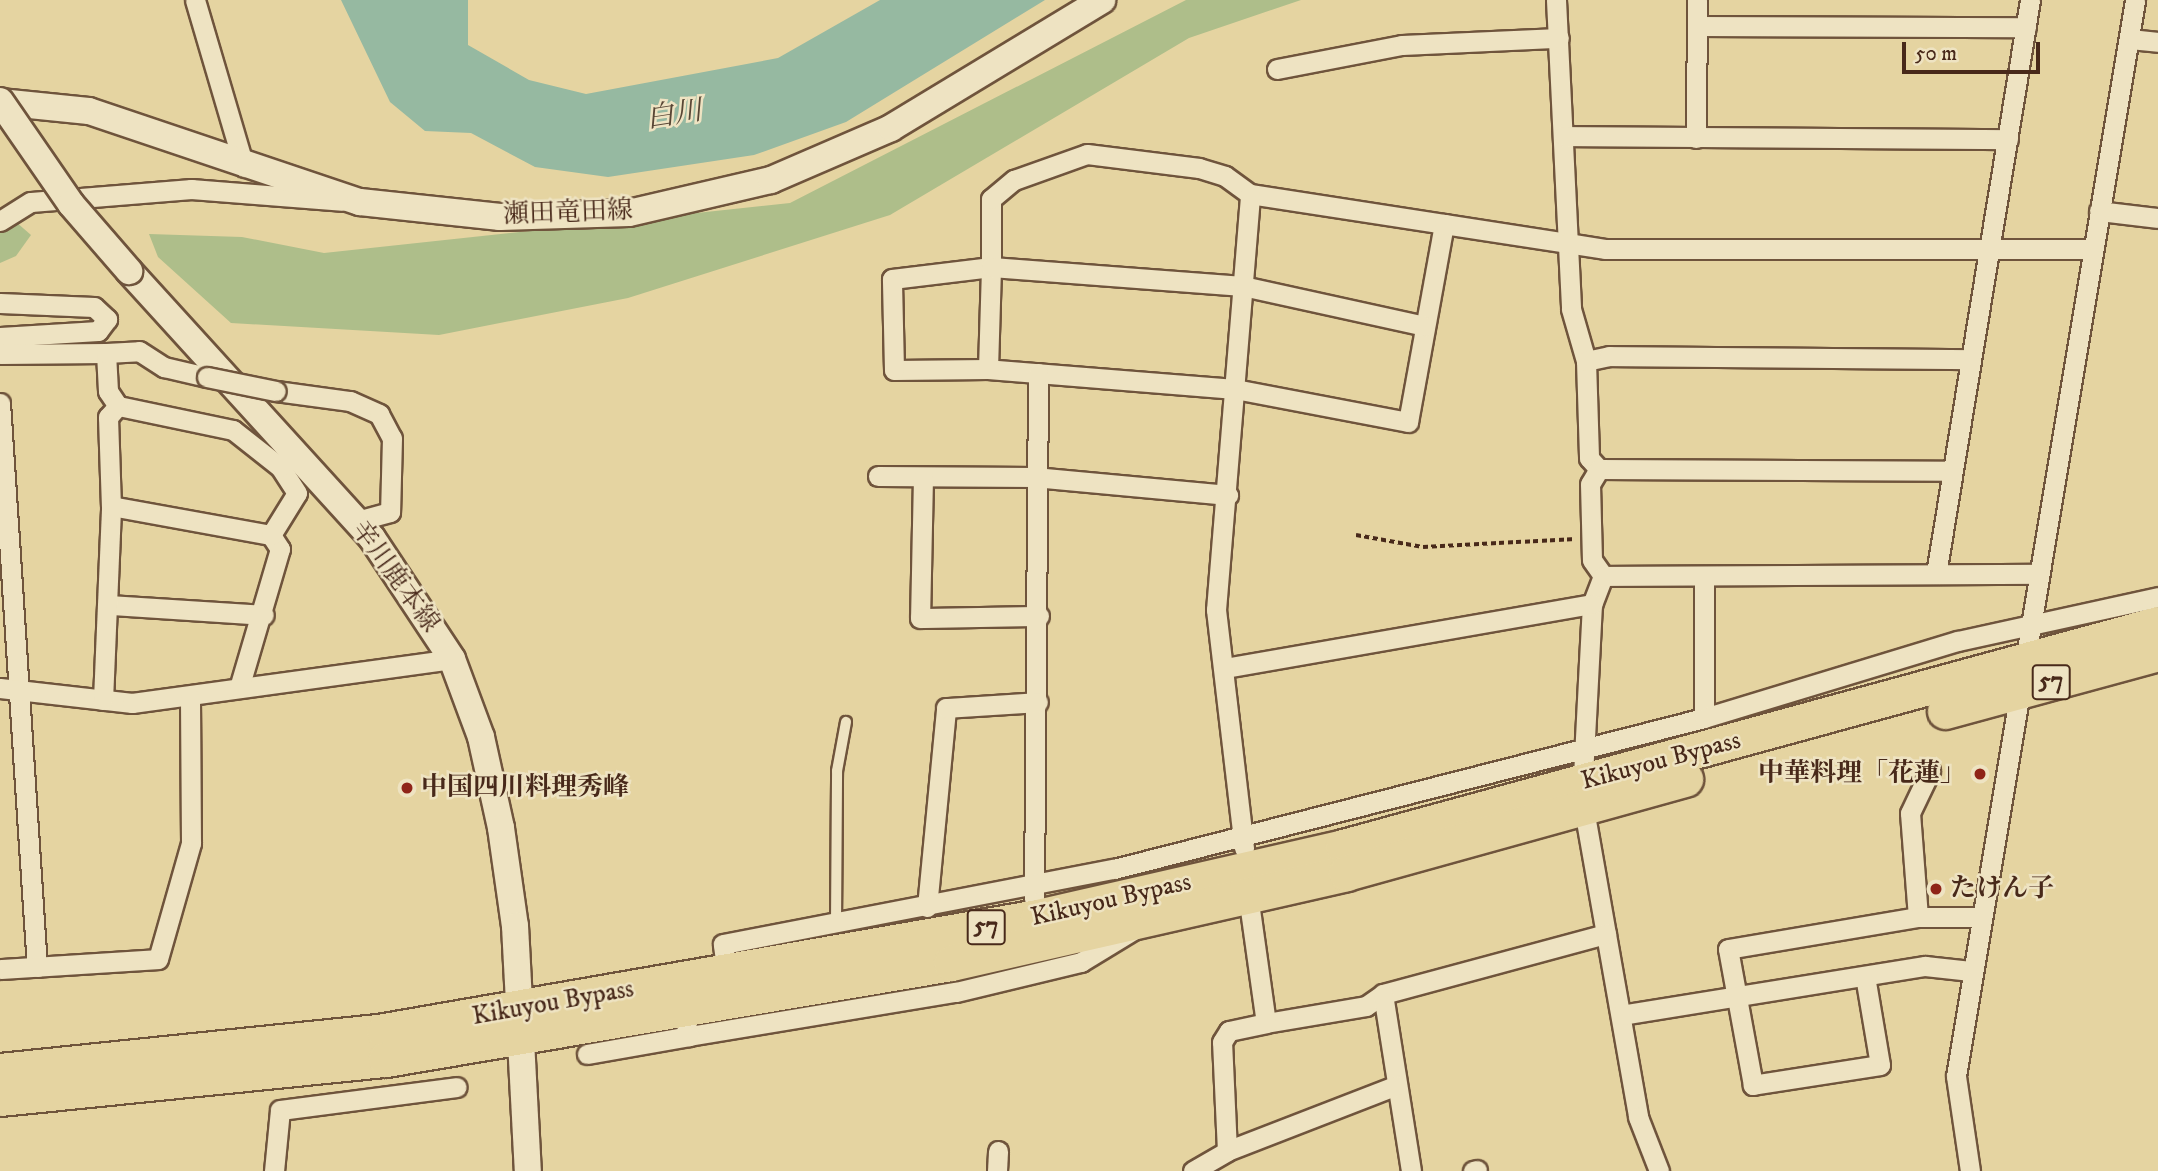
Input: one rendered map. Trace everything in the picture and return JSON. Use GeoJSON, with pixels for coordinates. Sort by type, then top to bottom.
{"type":"FeatureCollection","features":[{"type":"Feature","properties":{"kind":"highway","name":"Kikuyou Bypass"},"geometry":{"type":"LineString","coordinates":[[0,1098],[386,1059],[519,1023],[1034,902],[1245,867],[1583,794],[2019,677],[2157,646]]}},
{"type":"Feature","properties":{"kind":"highway","name":"Kikuyou Bypass"},"geometry":{"type":"LineString","coordinates":[[0,1071],[384,1031],[519,1023],[686,1023],[954,977],[1148,921],[1245,867]]}},
{"type":"Feature","properties":{"kind":"main road","name":"瀬田竜田線"},"geometry":{"type":"LineString","coordinates":[[0,101],[89,111],[244,167],[360,202],[554,218],[629,213],[771,180],[891,128],[1102,0]]}},
{"type":"Feature","properties":{"kind":"main road","name":"辛川鹿本線"},"geometry":{"type":"LineString","coordinates":[[0,101],[71,204],[356,521],[452,659],[481,737],[501,828],[519,1023],[528,1171]]}},
{"type":"Feature","properties":{"kind":"street"},"geometry":{"type":"LineString","coordinates":[[195,0],[244,167]]}},
{"type":"Feature","properties":{"kind":"street"},"geometry":{"type":"LineString","coordinates":[[1556,0],[1571,309],[1587,361],[1588,458],[1599,469],[1951,471]]}},
{"type":"Feature","properties":{"kind":"street"},"geometry":{"type":"LineString","coordinates":[[1696,138],[1697,0]]}},
{"type":"Feature","properties":{"kind":"street"},"geometry":{"type":"LineString","coordinates":[[1936,573],[1986,246],[2008,139],[2031,0]]}},
{"type":"Feature","properties":{"kind":"street"},"geometry":{"type":"LineString","coordinates":[[1970,1171],[1956,1076],[2019,677],[2039,574],[2135,0]]}},
{"type":"Feature","properties":{"kind":"street"},"geometry":{"type":"LineString","coordinates":[[1697,26],[2026,27]]}},
{"type":"Feature","properties":{"kind":"street"},"geometry":{"type":"LineString","coordinates":[[1276,69],[1402,45],[1559,38]]}},
{"type":"Feature","properties":{"kind":"street"},"geometry":{"type":"LineString","coordinates":[[2130,39],[2158,42]]}},
{"type":"Feature","properties":{"kind":"street"},"geometry":{"type":"LineString","coordinates":[[1564,136],[2008,139]]}},
{"type":"Feature","properties":{"kind":"street"},"geometry":{"type":"LineString","coordinates":[[988,369],[991,199],[1014,180],[1087,154],[1199,169],[1226,176],[1250,194],[1605,249],[1986,246],[2093,249]]}},
{"type":"Feature","properties":{"kind":"street"},"geometry":{"type":"LineString","coordinates":[[0,221],[31,202],[191,188],[288,202],[360,202]]}},
{"type":"Feature","properties":{"kind":"street"},"geometry":{"type":"LineString","coordinates":[[1250,194],[1228,495],[1216,610],[1266,1023]]}},
{"type":"Feature","properties":{"kind":"street"},"geometry":{"type":"LineString","coordinates":[[2099,211],[2158,218]]}},
{"type":"Feature","properties":{"kind":"street"},"geometry":{"type":"LineString","coordinates":[[1425,326],[1243,286],[991,267],[892,279],[894,370],[988,369],[1235,389],[1408,422],[1444,224]]}},
{"type":"Feature","properties":{"kind":"street"},"geometry":{"type":"LineString","coordinates":[[0,303],[94,307],[107,319],[97,331],[0,337]]}},
{"type":"Feature","properties":{"kind":"street"},"geometry":{"type":"LineString","coordinates":[[0,354],[139,351],[163,367],[275,391],[350,401],[379,414],[392,438],[390,512],[356,521]]}},
{"type":"Feature","properties":{"kind":"street"},"geometry":{"type":"LineString","coordinates":[[106,353],[108,391],[118,406],[233,430],[281,467],[297,493],[271,535]]}},
{"type":"Feature","properties":{"kind":"street"},"geometry":{"type":"LineString","coordinates":[[1587,361],[1609,356],[1969,359]]}},
{"type":"Feature","properties":{"kind":"street"},"geometry":{"type":"LineString","coordinates":[[727,974],[723,944],[927,907],[1034,902],[1039,616],[1034,477],[1038,373]]}},
{"type":"Feature","properties":{"kind":"street"},"geometry":{"type":"LineString","coordinates":[[0,403],[10,690],[37,967]]}},
{"type":"Feature","properties":{"kind":"street"},"geometry":{"type":"LineString","coordinates":[[103,700],[110,605],[108,417],[118,406]]}},
{"type":"Feature","properties":{"kind":"street"},"geometry":{"type":"LineString","coordinates":[[1599,469],[1590,484],[1592,560],[1603,576]]}},
{"type":"Feature","properties":{"kind":"street"},"geometry":{"type":"LineString","coordinates":[[878,476],[1034,477],[1228,495]]}},
{"type":"Feature","properties":{"kind":"street"},"geometry":{"type":"LineString","coordinates":[[923,477],[920,618],[1039,616]]}},
{"type":"Feature","properties":{"kind":"street"},"geometry":{"type":"LineString","coordinates":[[111,506],[271,535],[280,549],[264,615],[239,688]]}},
{"type":"Feature","properties":{"kind":"street"},"geometry":{"type":"LineString","coordinates":[[1603,576],[2039,574]]}},
{"type":"Feature","properties":{"kind":"street"},"geometry":{"type":"LineString","coordinates":[[1603,576],[1592,604],[1582,744],[1583,794],[1638,1117],[1659,1171]]}},
{"type":"Feature","properties":{"kind":"street"},"geometry":{"type":"LineString","coordinates":[[1704,576],[1704,718]]}},
{"type":"Feature","properties":{"kind":"street"},"geometry":{"type":"LineString","coordinates":[[1245,867],[1582,744],[1704,718],[1958,641],[2028,628],[2158,597]]}},
{"type":"Feature","properties":{"kind":"street"},"geometry":{"type":"LineString","coordinates":[[1225,668],[1592,604]]}},
{"type":"Feature","properties":{"kind":"street"},"geometry":{"type":"LineString","coordinates":[[110,605],[264,615]]}},
{"type":"Feature","properties":{"kind":"street"},"geometry":{"type":"LineString","coordinates":[[10,690],[103,700],[190,698],[239,688],[452,659]]}},
{"type":"Feature","properties":{"kind":"street"},"geometry":{"type":"LineString","coordinates":[[0,969],[158,959],[191,843],[190,698]]}},
{"type":"Feature","properties":{"kind":"street"},"geometry":{"type":"LineString","coordinates":[[927,907],[946,708],[1038,702]]}},
{"type":"Feature","properties":{"kind":"street"},"geometry":{"type":"LineString","coordinates":[[1918,917],[1910,813],[1930,771]]}},
{"type":"Feature","properties":{"kind":"street"},"geometry":{"type":"LineString","coordinates":[[1866,976],[1880,1065],[1753,1085],[1728,949],[1918,917],[1982,917]]}},
{"type":"Feature","properties":{"kind":"street"},"geometry":{"type":"LineString","coordinates":[[1227,1151],[1222,1042],[1229,1031],[1366,1006],[1383,994],[1606,934]]}},
{"type":"Feature","properties":{"kind":"street"},"geometry":{"type":"LineString","coordinates":[[1621,1015],[1736,1001],[1924,966],[1971,971]]}},
{"type":"Feature","properties":{"kind":"street"},"geometry":{"type":"LineString","coordinates":[[1383,994],[1411,1171]]}},
{"type":"Feature","properties":{"kind":"street"},"geometry":{"type":"LineString","coordinates":[[587,1054],[686,1023]]}},
{"type":"Feature","properties":{"kind":"street"},"geometry":{"type":"LineString","coordinates":[[1193,1171],[1227,1151],[1397,1085]]}},
{"type":"Feature","properties":{"kind":"street"},"geometry":{"type":"LineString","coordinates":[[274,1171],[280,1111],[457,1087]]}},
{"type":"Feature","properties":{"kind":"lane"},"geometry":{"type":"LineString","coordinates":[[836,925],[837,771],[846,722]]}},
{"type":"Feature","properties":{"kind":"path"},"geometry":{"type":"LineString","coordinates":[[1356,536],[1423,547],[1592,538]]}},
{"type":"Feature","properties":{"kind":"shaded area"},"geometry":{"type":"Polygon","coordinates":[[[1186,0],[1301,0],[1189,38],[890,215],[628,298],[439,335],[231,323],[158,257],[149,234],[242,237],[324,253],[790,203],[1186,0]]]}},
{"type":"Feature","properties":{"kind":"shaded area"},"geometry":{"type":"Polygon","coordinates":[[[0,208],[31,235],[16,256],[0,263],[0,208]]]}},
{"type":"Feature","properties":{"kind":"water","name":"白川"},"geometry":{"type":"Polygon","coordinates":[[[341,0],[468,0],[468,45],[529,80],[586,94],[778,58],[880,0],[1045,0],[846,122],[754,155],[608,177],[535,167],[471,133],[425,131],[390,102],[341,0]]]}},
{"type":"Feature","properties":{"kind":"place","name":"中華料理「花蓮」"},"geometry":{"type":"Point","coordinates":[1980,774]}},
{"type":"Feature","properties":{"kind":"place","name":"中国四川料理秀峰"},"geometry":{"type":"Point","coordinates":[407,788]}},
{"type":"Feature","properties":{"kind":"place","name":"たけん子"},"geometry":{"type":"Point","coordinates":[1936,889]}}]}
